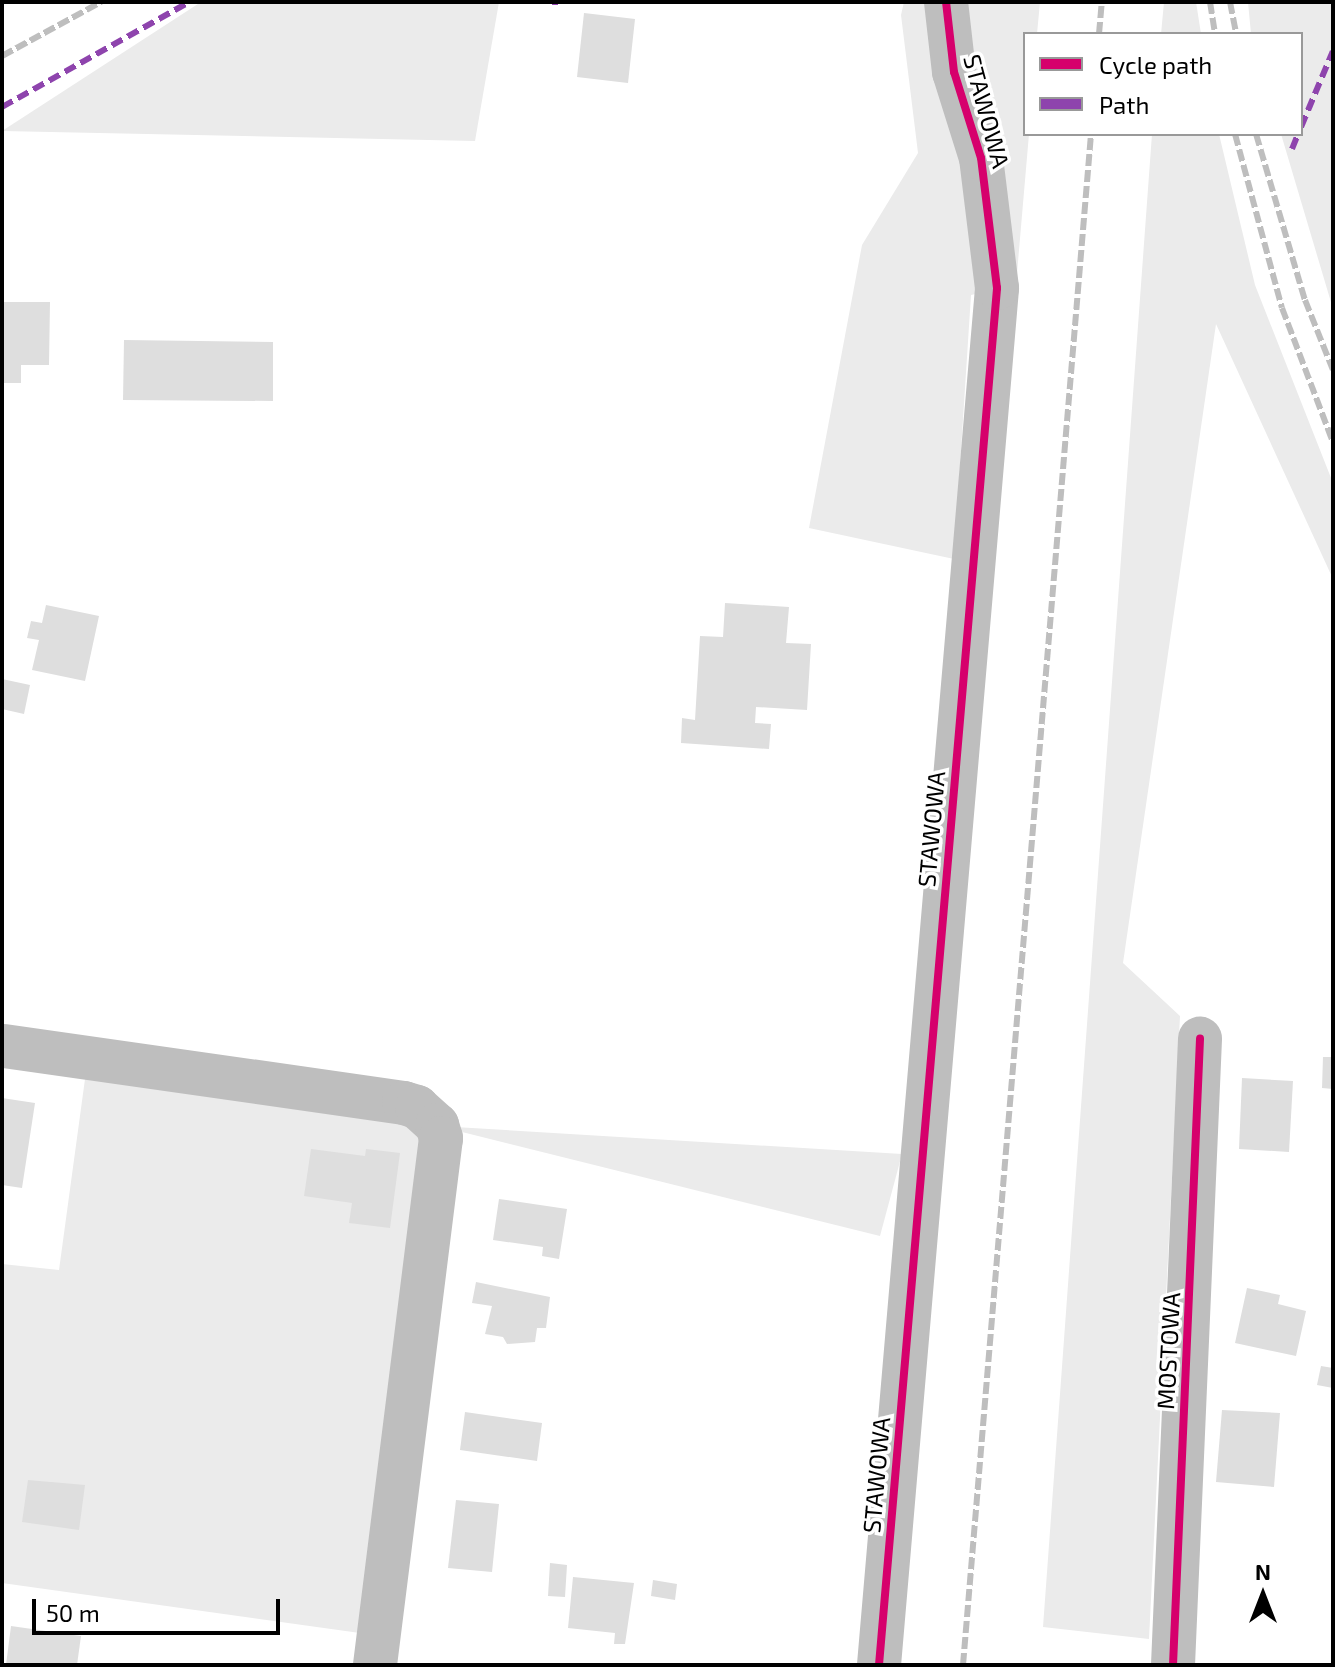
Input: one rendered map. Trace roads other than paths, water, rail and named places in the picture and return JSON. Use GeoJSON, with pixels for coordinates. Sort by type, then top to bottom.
{"type":"FeatureCollection","features":[{"type":"Feature","properties":{"kind":"street","name":"STAWOWA"},"geometry":{"type":"LineString","coordinates":[[879,1665],[997,288],[981,158],[954,72],[946,2]]}},
{"type":"Feature","properties":{"kind":"street","name":"MOSTOWA"},"geometry":{"type":"LineString","coordinates":[[1173,1665],[1200,1039]]}},
{"type":"Feature","properties":{"kind":"street"},"geometry":{"type":"LineString","coordinates":[[4,1046],[404,1103],[417,1107],[437,1125],[441,1138],[375,1665]]}},
{"type":"Feature","properties":{"kind":"railway"},"geometry":{"type":"LineString","coordinates":[[2,56],[101,2]]}},
{"type":"Feature","properties":{"kind":"railway"},"geometry":{"type":"LineString","coordinates":[[1099,32],[1102,2]]}},
{"type":"Feature","properties":{"kind":"railway"},"geometry":{"type":"LineString","coordinates":[[1210,2],[1215,32]]}},
{"type":"Feature","properties":{"kind":"railway"},"geometry":{"type":"LineString","coordinates":[[1230,2],[1236,32]]}},
{"type":"Feature","properties":{"kind":"railway"},"geometry":{"type":"LineString","coordinates":[[963,1665],[1091,136]]}},
{"type":"Feature","properties":{"kind":"railway"},"geometry":{"type":"LineString","coordinates":[[1236,136],[1282,308],[1333,442]]}},
{"type":"Feature","properties":{"kind":"railway"},"geometry":{"type":"LineString","coordinates":[[1257,136],[1305,300],[1333,370]]}}]}
